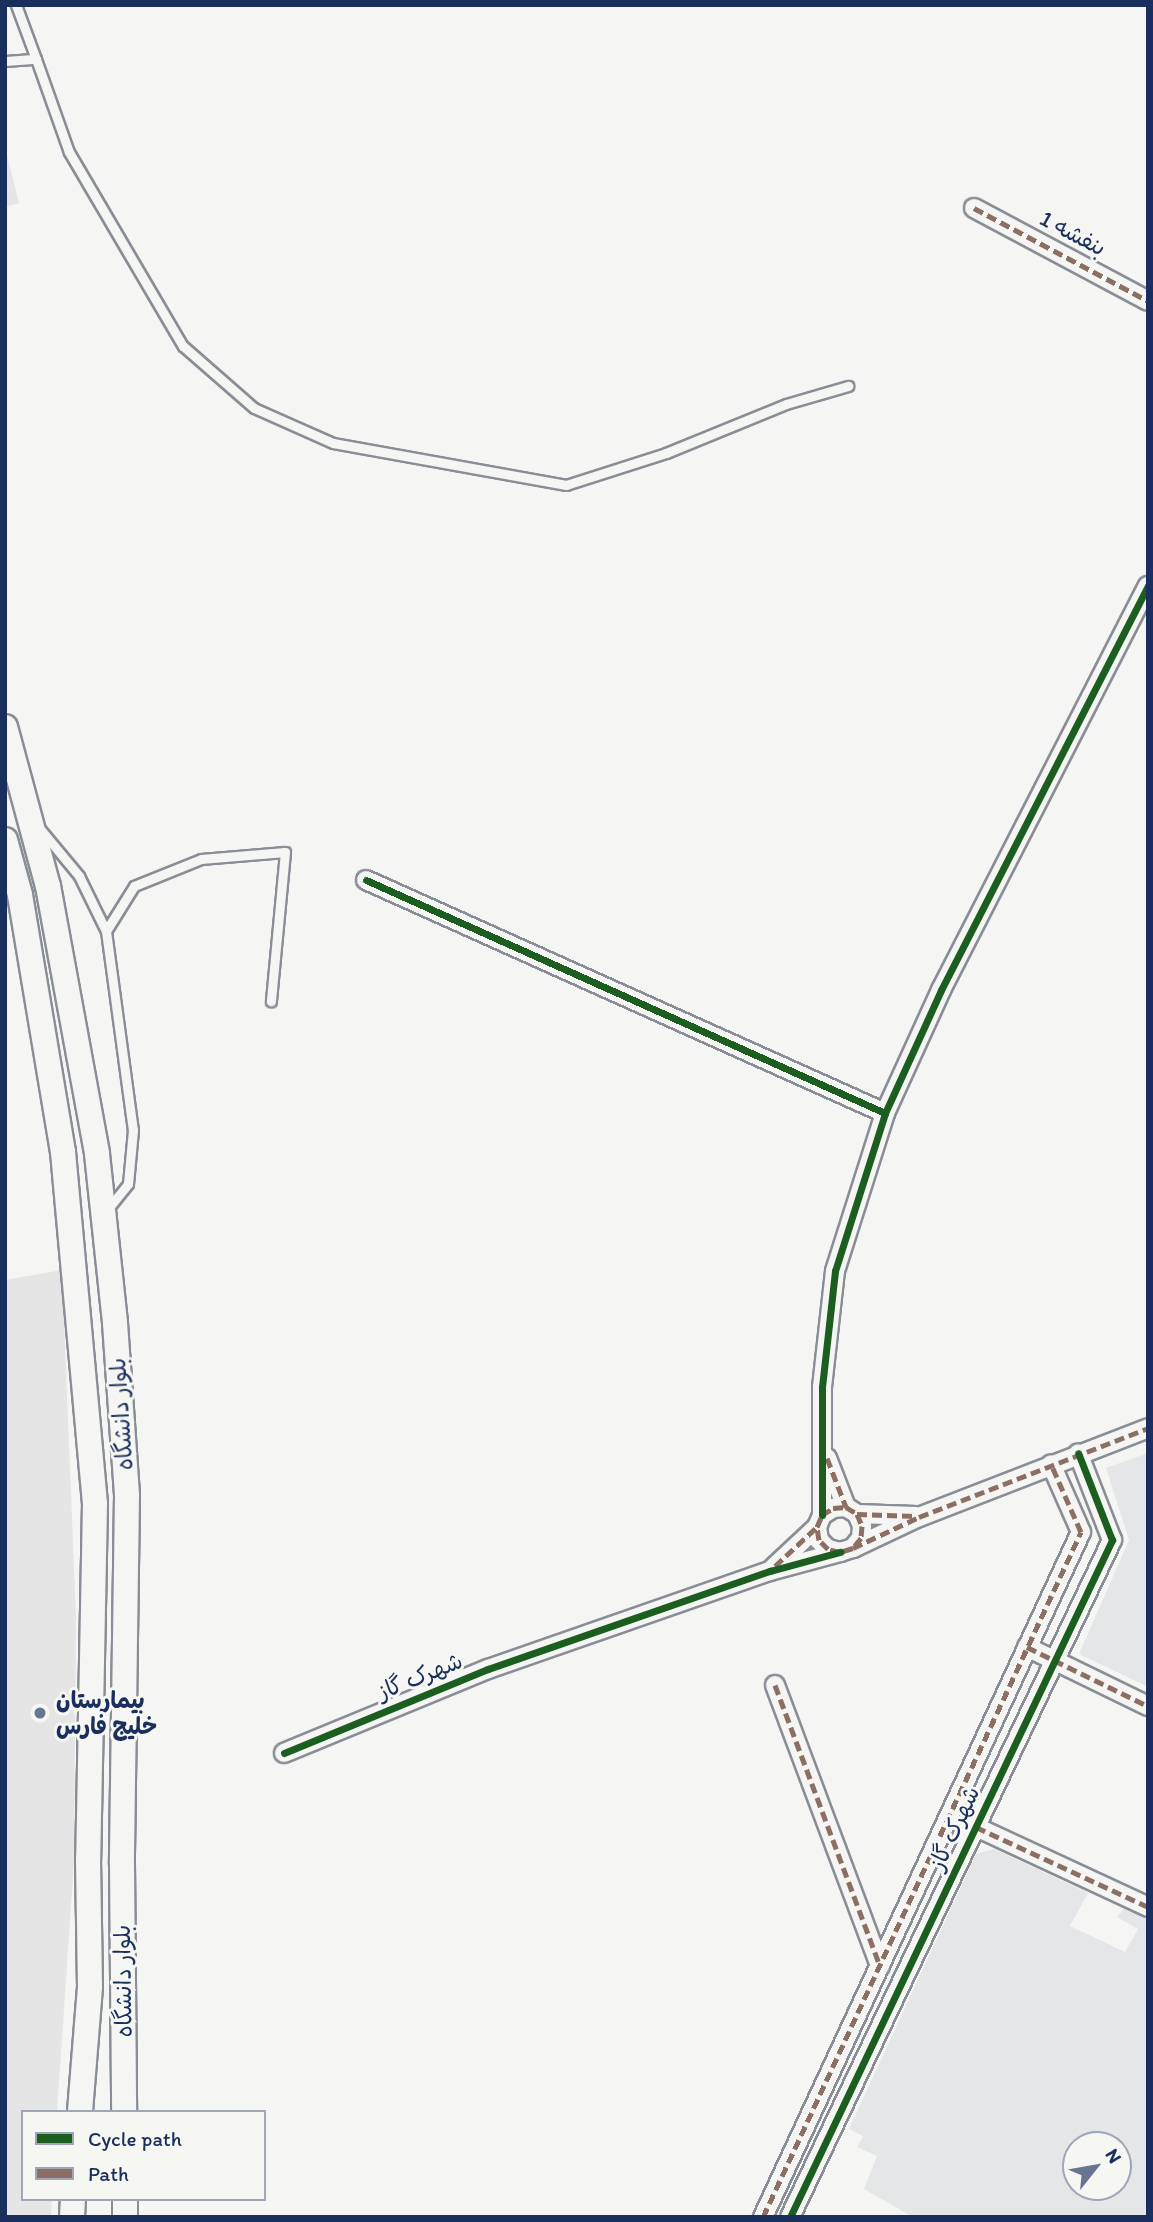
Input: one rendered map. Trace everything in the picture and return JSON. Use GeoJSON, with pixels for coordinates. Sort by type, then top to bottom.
{"type":"FeatureCollection","features":[{"type":"Feature","properties":{"kind":"main road","name":"بلوار دانشگاه"},"geometry":{"type":"LineString","coordinates":[[5,727],[48,886],[97,1154],[115,1323],[127,1496],[122,1864],[124,2110]]}},
{"type":"Feature","properties":{"kind":"main road","name":"بلوار دانشگاه"},"geometry":{"type":"LineString","coordinates":[[5,840],[20,895],[63,1152],[95,1504],[88,1859],[90,1987],[80,2110]]}},
{"type":"Feature","properties":{"kind":"main road"},"geometry":{"type":"LineString","coordinates":[[88,1859],[122,1864]]}},
{"type":"Feature","properties":{"kind":"street","name":"بنفشه 1"},"geometry":{"type":"LineString","coordinates":[[974,208],[1148,301]]}},
{"type":"Feature","properties":{"kind":"street"},"geometry":{"type":"LineString","coordinates":[[824,1448],[851,1511],[862,1526],[860,1538],[846,1550],[828,1549],[820,1539],[824,1448],[822,1387],[835,1271],[885,1113],[941,990],[1142,613],[1148,586]]}},
{"type":"Feature","properties":{"kind":"street"},"geometry":{"type":"LineString","coordinates":[[366,880],[885,1113]]}},
{"type":"Feature","properties":{"kind":"street","name":"شهرک گاز"},"geometry":{"type":"LineString","coordinates":[[284,1753],[488,1668],[770,1571],[846,1550],[919,1517],[1148,1428]]}},
{"type":"Feature","properties":{"kind":"street","name":"شهرک گاز"},"geometry":{"type":"LineString","coordinates":[[792,2212],[1112,1540],[1078,1453]]}},
{"type":"Feature","properties":{"kind":"street","name":"شهرک گاز"},"geometry":{"type":"LineString","coordinates":[[763,2217],[1081,1532],[1051,1464]]}},
{"type":"Feature","properties":{"kind":"street"},"geometry":{"type":"LineString","coordinates":[[770,1571],[833,1508],[919,1517]]}},
{"type":"Feature","properties":{"kind":"street"},"geometry":{"type":"LineString","coordinates":[[1027,1647],[1148,1706]]}},
{"type":"Feature","properties":{"kind":"street"},"geometry":{"type":"LineString","coordinates":[[775,1685],[880,1966]]}},
{"type":"Feature","properties":{"kind":"street","name":"شهرک گاز"},"geometry":{"type":"LineString","coordinates":[[976,1827],[1148,1907]]}},
{"type":"Feature","properties":{"kind":"street"},"geometry":{"type":"LineString","coordinates":[[773,2196],[792,2212]]}},
{"type":"Feature","properties":{"kind":"lane"},"geometry":{"type":"LineString","coordinates":[[16,5],[69,152],[183,346],[254,408],[333,443],[566,485],[666,453],[786,404],[848,386]]}},
{"type":"Feature","properties":{"kind":"lane"},"geometry":{"type":"LineString","coordinates":[[5,61],[36,59]]}},
{"type":"Feature","properties":{"kind":"lane"},"geometry":{"type":"LineString","coordinates":[[29,816],[79,876],[106,931],[133,1130],[128,1184],[104,1214]]}},
{"type":"Feature","properties":{"kind":"lane"},"geometry":{"type":"LineString","coordinates":[[106,931],[134,886],[201,859],[285,852],[271,1001]]}},
{"type":"Feature","properties":{"kind":"shaded area"},"geometry":{"type":"Polygon","coordinates":[[[5,147],[19,203],[5,207],[5,147]]]}},
{"type":"Feature","properties":{"kind":"shaded area","name":"بیمارستان خلیج فارس"},"geometry":{"type":"Polygon","coordinates":[[[62,1270],[76,1618],[74,1861],[57,2110],[21,2110],[21,2201],[52,2201],[51,2217],[5,2217],[5,1280],[62,1270]]]}},
{"type":"Feature","properties":{"kind":"shaded area"},"geometry":{"type":"Polygon","coordinates":[[[1148,1453],[1148,1687],[1079,1654],[1129,1540],[1106,1468],[1148,1453]]]}},
{"type":"Feature","properties":{"kind":"shaded area"},"geometry":{"type":"Polygon","coordinates":[[[994,1849],[1088,1893],[1070,1926],[1125,1952],[1138,1929],[1117,1917],[1124,1908],[1148,1919],[1148,2217],[913,2217],[864,2189],[877,2156],[857,2147],[863,2136],[849,2129],[976,1854],[994,1849]]]}},
{"type":"Feature","properties":{"kind":"marked path"},"geometry":{"type":"LineString","coordinates":[[974,208],[1148,301]]}},
{"type":"Feature","properties":{"kind":"marked path"},"geometry":{"type":"LineString","coordinates":[[853,1548],[919,1517],[1148,1428]]}},
{"type":"Feature","properties":{"kind":"marked path"},"geometry":{"type":"LineString","coordinates":[[827,1458],[846,1507]]}},
{"type":"Feature","properties":{"kind":"marked path"},"geometry":{"type":"LineString","coordinates":[[763,2217],[1081,1532],[1051,1464]]}},
{"type":"Feature","properties":{"kind":"marked path"},"geometry":{"type":"LineString","coordinates":[[857,1514],[862,1526],[861,1538],[853,1548],[840,1552],[828,1549],[819,1540],[817,1527],[822,1515],[833,1508],[846,1507],[857,1514],[916,1516]]}},
{"type":"Feature","properties":{"kind":"marked path"},"geometry":{"type":"LineString","coordinates":[[775,1566],[817,1527]]}},
{"type":"Feature","properties":{"kind":"marked path"},"geometry":{"type":"LineString","coordinates":[[1027,1647],[1148,1706]]}},
{"type":"Feature","properties":{"kind":"marked path"},"geometry":{"type":"LineString","coordinates":[[775,1685],[880,1966]]}},
{"type":"Feature","properties":{"kind":"marked path"},"geometry":{"type":"LineString","coordinates":[[976,1827],[1148,1907]]}},
{"type":"Feature","properties":{"kind":"cycle path"},"geometry":{"type":"LineString","coordinates":[[822,1515],[822,1387],[835,1271],[885,1113],[941,990],[1148,586]]}},
{"type":"Feature","properties":{"kind":"cycle path"},"geometry":{"type":"LineString","coordinates":[[366,880],[885,1113]]}},
{"type":"Feature","properties":{"kind":"cycle path"},"geometry":{"type":"LineString","coordinates":[[790,2217],[1112,1540],[1078,1453]]}},
{"type":"Feature","properties":{"kind":"cycle path"},"geometry":{"type":"LineString","coordinates":[[284,1753],[488,1669],[770,1571],[840,1552]]}},
{"type":"Feature","properties":{"kind":"place","name":"بیمارستان خلیج فارس"},"geometry":{"type":"Point","coordinates":[40,1713]}}]}
